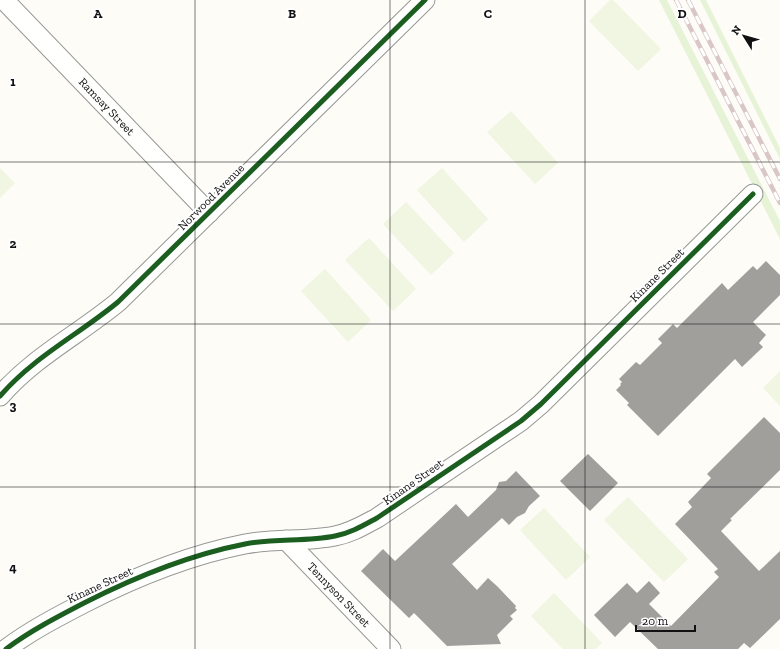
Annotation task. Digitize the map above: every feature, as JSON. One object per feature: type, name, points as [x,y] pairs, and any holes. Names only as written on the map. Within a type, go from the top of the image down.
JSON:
[{"type":"street","name":"Ramsay Street","points":[[4,0],[209,213]]},
{"type":"street","name":"Norwood Avenue","points":[[0,396],[19,375],[39,359],[90,324],[118,302],[426,0]]},
{"type":"street","name":"Kinane Street","points":[[6,649],[20,638],[62,614],[116,587],[165,566],[246,544],[336,536],[352,531],[377,518],[521,421],[554,393],[753,194]]},
{"type":"street","name":"Tennyson Street","points":[[286,540],[391,649]]},
{"type":"green space","points":[[610,0],[613,0],[661,49],[638,71],[589,21]]},
{"type":"green space","points":[[659,0],[667,0],[780,221],[780,239]]},
{"type":"green space","points":[[700,0],[706,0],[780,148],[780,159]]},
{"type":"green space","points":[[511,111],[558,163],[535,184],[487,132]]},
{"type":"green space","points":[[0,168],[15,183],[0,198]]},
{"type":"green space","points":[[442,168],[488,219],[464,242],[417,190]]},
{"type":"green space","points":[[406,202],[454,253],[431,275],[383,224]]},
{"type":"green space","points":[[369,238],[416,289],[393,311],[345,260]]},
{"type":"green space","points":[[325,269],[371,320],[348,342],[301,291]]},
{"type":"green space","points":[[780,371],[780,406],[763,388]]},
{"type":"green space","points":[[628,497],[688,559],[664,582],[604,520]]},
{"type":"green space","points":[[544,508],[590,557],[566,580],[520,530]]},
{"type":"green space","points":[[554,593],[602,643],[596,649],[563,649],[531,616]]},
{"type":"building","points":[[766,261],[780,275],[780,295],[753,322],[766,335],[759,343],[763,347],[742,367],[735,359],[658,436],[627,405],[629,403],[616,390],[622,382],[619,379],[636,362],[640,365],[662,343],[658,339],[673,324],[677,328],[722,283],[728,290],[753,266],[757,270]]},
{"type":"building","points":[[764,417],[780,433],[780,470],[730,519],[732,520],[721,531],[759,571],[780,551],[780,619],[750,648],[744,643],[738,649],[658,649],[630,622],[615,637],[594,615],[627,583],[637,593],[649,581],[660,593],[649,604],[671,626],[719,577],[714,572],[718,569],[675,524],[692,507],[688,502],[711,478],[707,474]]},
{"type":"building","points":[[588,454],[618,483],[590,511],[560,481]]},
{"type":"building","points":[[516,471],[540,496],[529,506],[525,513],[517,517],[509,525],[502,518],[452,564],[477,590],[488,578],[516,606],[515,608],[517,610],[510,616],[513,619],[497,635],[501,644],[447,646],[414,613],[409,618],[361,571],[383,549],[395,561],[456,504],[468,517],[496,490],[499,482],[506,481]]},
{"type":"railway","points":[[676,0],[780,203]]},
{"type":"railway","points":[[688,0],[780,179]]},
{"type":"cycle path","points":[[0,396],[13,382],[42,357],[118,302],[425,0]]},
{"type":"cycle path","points":[[6,649],[34,630],[84,603],[123,584],[163,568],[203,554],[245,544],[268,541],[324,538],[341,535],[377,518],[521,421],[541,404],[753,194]]}]
